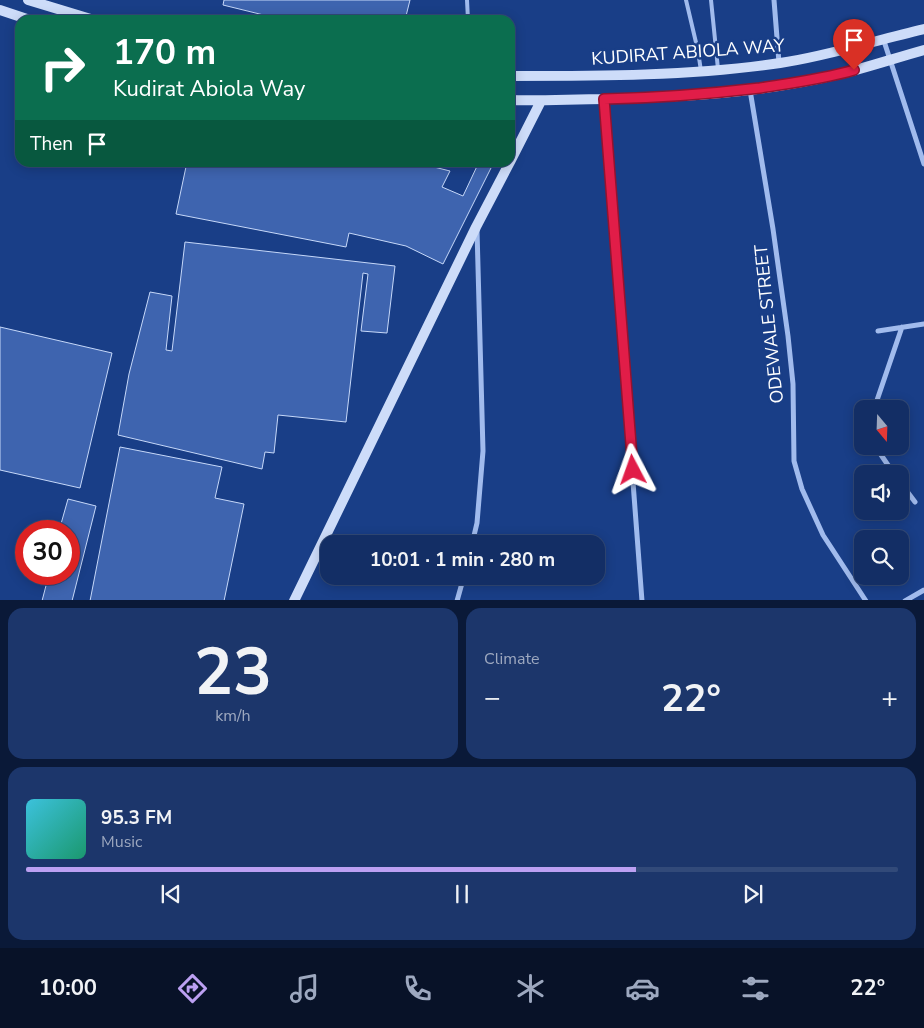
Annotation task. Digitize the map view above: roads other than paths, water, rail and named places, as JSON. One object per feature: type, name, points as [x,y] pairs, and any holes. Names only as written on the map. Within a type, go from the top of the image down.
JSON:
[{"type":"main road","points":[[28,0],[78,15]]},
{"type":"main road","points":[[0,10],[15,15]]},
{"type":"main road","name":"KUDIRAT ABIOLA WAY","points":[[515,76],[701,71],[779,64],[924,29]]},
{"type":"main road","points":[[515,100],[663,98],[794,84],[837,75],[924,50]]},
{"type":"main road","points":[[515,152],[541,101]]},
{"type":"main road","points":[[294,600],[476,227],[507,167]]},
{"type":"street","points":[[774,0],[779,64]]},
{"type":"street","points":[[883,38],[924,164]]},
{"type":"street","name":"ODEWALE STREET","points":[[750,89],[788,336],[792,384],[794,461],[802,490],[823,535],[866,600]]},
{"type":"street","points":[[604,99],[642,600]]},
{"type":"street","points":[[474,535],[477,524],[483,451],[476,227]]},
{"type":"street","points":[[878,331],[924,324]]},
{"type":"street","points":[[877,400],[902,327]]},
{"type":"street","points":[[909,494],[915,502]]},
{"type":"street","points":[[457,600],[461,585]]},
{"type":"street","points":[[905,600],[924,590]]},
{"type":"lane","points":[[467,0],[468,15]]},
{"type":"lane","points":[[686,0],[701,71]]},
{"type":"lane","points":[[711,0],[718,69]]}]
